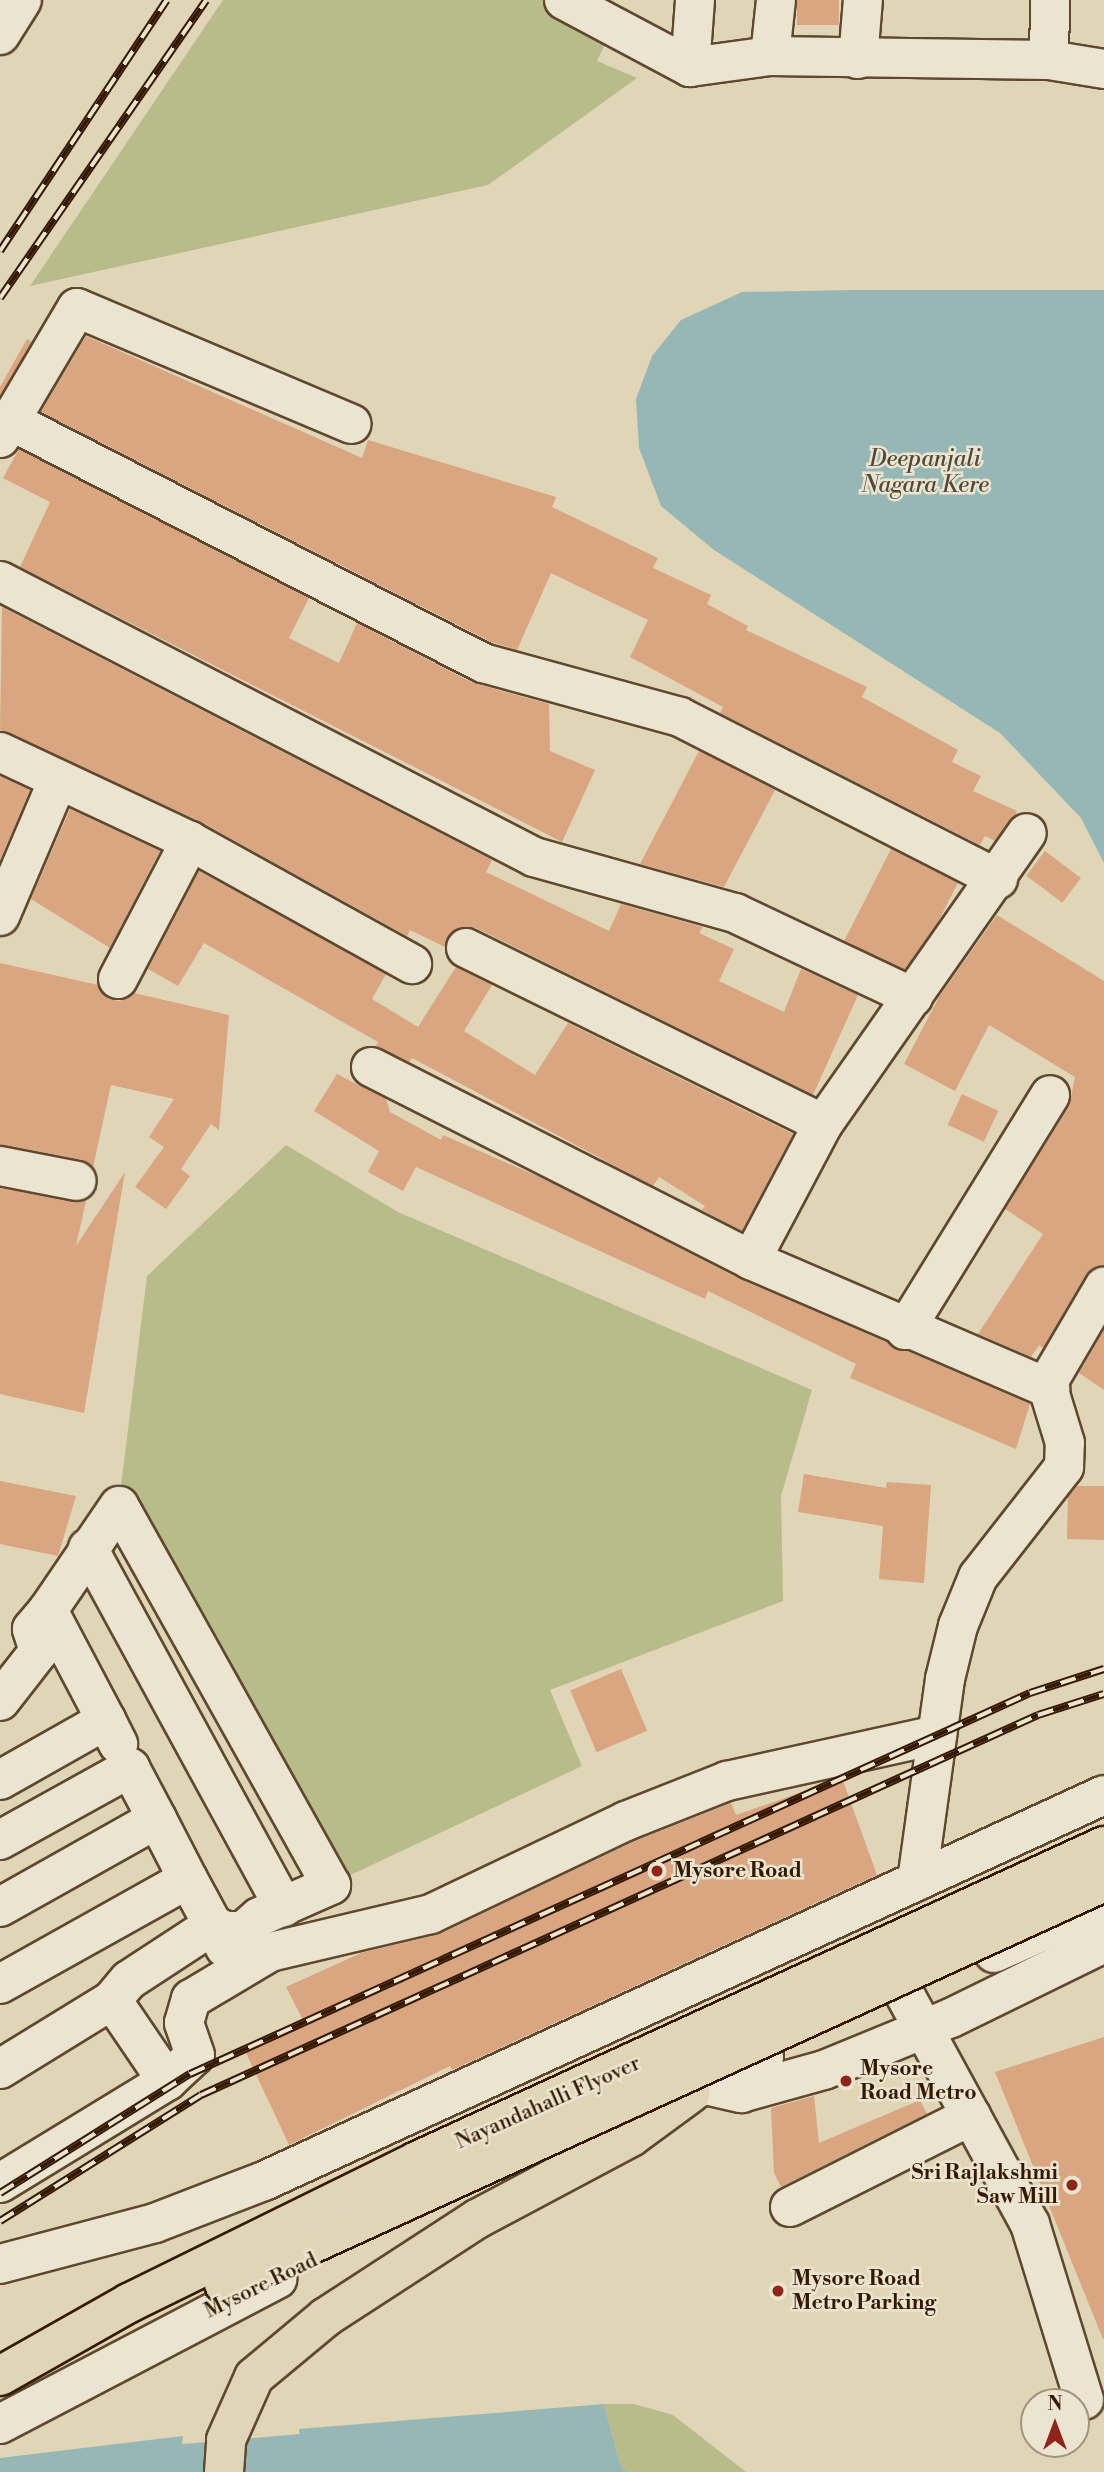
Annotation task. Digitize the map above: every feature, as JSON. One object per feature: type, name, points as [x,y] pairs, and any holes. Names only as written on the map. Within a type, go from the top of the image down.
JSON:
[{"type":"highway","name":"Nayandahalli Flyover","points":[[0,2376],[129,2303],[417,2161],[1104,1846]]},
{"type":"highway","name":"Nayandahalli Flyover","points":[[9,2411],[140,2322],[1104,1882]]},
{"type":"highway","points":[[224,2472],[226,2440],[254,2377],[326,2317],[477,2219],[631,2137],[698,2089]]},
{"type":"street","points":[[564,0],[608,10],[690,67],[770,56],[1049,60],[1104,69]]},
{"type":"street","points":[[690,67],[695,0]]},
{"type":"street","points":[[770,56],[776,0]]},
{"type":"street","points":[[858,59],[863,0]]},
{"type":"street","points":[[1049,60],[1050,0]]},
{"type":"street","points":[[352,424],[77,309],[4,429],[483,663],[680,718],[998,879]]},
{"type":"street","points":[[0,581],[534,857],[735,913],[913,997]]},
{"type":"street","points":[[0,751],[190,841],[412,964]]},
{"type":"street","points":[[0,916],[58,780]]},
{"type":"street","points":[[751,1260],[822,1124],[998,879],[1027,833]]},
{"type":"street","points":[[118,979],[190,841]]},
{"type":"street","points":[[466,948],[822,1124]]},
{"type":"street","points":[[371,1068],[751,1260],[905,1330],[1049,1386]]},
{"type":"street","points":[[905,1330],[1050,1095]]},
{"type":"street","points":[[0,1166],[76,1181]]},
{"type":"street","points":[[917,1881],[944,1679],[978,1577],[1064,1467],[1065,1443],[1049,1386],[1104,1287]]},
{"type":"street","points":[[0,1701],[39,1650],[32,1629],[90,1548]]},
{"type":"street","points":[[90,1548],[284,1907]]},
{"type":"street","points":[[90,1548],[284,1907]]},
{"type":"street","points":[[48,1610],[236,1971]]},
{"type":"street","points":[[0,1780],[106,1720]]},
{"type":"street","points":[[0,2183],[167,2081],[195,2055],[184,2023],[191,1999],[270,1952],[431,1914],[692,1792],[822,1758],[937,1735]]},
{"type":"street","points":[[0,1840],[130,1768]]},
{"type":"street","points":[[0,2264],[155,2223],[264,2181],[372,2127],[1104,1796]]},
{"type":"street","points":[[0,1907],[157,1819]]},
{"type":"street","points":[[0,1984],[188,1879]]},
{"type":"street","name":"Mysore Road","points":[[9,2411],[486,2177],[698,2089],[1104,1904]]},
{"type":"street","points":[[0,2069],[112,2000],[129,1980],[213,1925],[243,1931],[284,1907]]},
{"type":"street","points":[[698,2089],[741,2093],[824,2070],[923,2029],[1104,1943]]},
{"type":"street","points":[[904,1993],[1030,2224],[1080,2388]]},
{"type":"street","points":[[112,2000],[167,2081]]},
{"type":"street","points":[[790,2207],[971,2116]]},
{"type":"street","points":[[0,2366],[9,2411]]},
{"type":"green space","points":[[223,0],[545,0],[609,36],[597,61],[637,78],[488,185],[30,286]]},
{"type":"green space","points":[[286,1145],[398,1212],[812,1390],[781,1496],[783,1601],[550,1690],[582,1766],[340,1880],[120,1494],[147,1276]]},
{"type":"green space","points":[[604,2404],[634,2404],[673,2415],[746,2472],[627,2472],[620,2464]]},
{"type":"water","name":"Deepanjali Nagara Kere","points":[[1104,290],[1104,863],[1081,818],[1000,733],[714,550],[661,506],[639,448],[636,399],[652,356],[681,320],[742,292]]},
{"type":"water","points":[[604,2404],[620,2464],[627,2472],[302,2472],[299,2429]]},
{"type":"water","points":[[183,2436],[179,2472],[0,2472],[0,2458]]},
{"type":"building","points":[[797,0],[839,0],[839,25],[797,25]]},
{"type":"building","points":[[86,336],[362,458],[368,440],[556,497],[552,507],[658,558],[653,568],[711,595],[707,604],[748,626],[746,630],[867,687],[862,697],[958,750],[952,762],[981,776],[973,791],[1017,811],[1015,816],[995,841],[985,836],[980,845],[720,713],[723,707],[630,657],[648,620],[551,573],[517,650],[491,642],[41,412]]},
{"type":"building","points":[[27,339],[32,342],[0,395],[0,387]]},
{"type":"building","points":[[19,449],[309,598],[289,638],[339,663],[357,623],[473,683],[549,704],[550,751],[595,770],[562,842],[20,567],[50,502],[3,478]]},
{"type":"building","points":[[2,607],[492,860],[486,872],[609,931],[621,904],[703,927],[699,933],[734,949],[719,981],[784,1012],[801,969],[858,995],[813,1095],[476,928],[454,930],[445,947],[410,930],[407,936],[199,821],[0,730]]},
{"type":"building","points":[[699,751],[775,790],[724,887],[640,864]]},
{"type":"building","points":[[0,776],[30,790],[0,860]]},
{"type":"building","points":[[70,809],[160,851],[110,948],[31,899]]},
{"type":"building","points":[[891,849],[958,883],[911,975],[844,941]]},
{"type":"building","points":[[1045,851],[1081,878],[1062,903],[1026,876]]},
{"type":"building","points":[[199,871],[386,974],[372,999],[418,1027],[456,967],[492,985],[464,1031],[535,1075],[568,1023],[793,1134],[742,1231],[702,1210],[705,1206],[659,1177],[653,1186],[412,1058],[409,1062],[376,1046],[378,1042],[204,943],[178,986],[148,969]]},
{"type":"building","points":[[997,915],[1104,981],[1104,1265],[1086,1275],[1043,1348],[1039,1345],[1031,1357],[978,1334],[1043,1234],[1005,1209],[1069,1106],[1075,1077],[989,1025],[955,1091],[904,1064],[939,997]]},
{"type":"building","points":[[0,963],[98,985],[109,999],[120,1001],[134,993],[229,1015],[219,1130],[211,1124],[181,1169],[190,1176],[166,1209],[135,1187],[164,1147],[149,1137],[174,1099],[111,1085],[93,1167],[81,1160],[0,1145]]},
{"type":"building","points":[[337,1074],[386,1099],[390,1112],[441,1140],[443,1135],[544,1179],[742,1280],[1030,1404],[1016,1449],[850,1378],[856,1364],[708,1291],[705,1299],[416,1167],[403,1191],[368,1172],[379,1151],[314,1111]]},
{"type":"building","points":[[962,1094],[998,1111],[984,1142],[948,1125]]},
{"type":"building","points":[[125,1172],[84,1413],[0,1394],[0,1188],[86,1201],[76,1246]]},
{"type":"building","points":[[1104,1330],[1104,1390],[1079,1373]]},
{"type":"building","points":[[804,1474],[886,1488],[887,1482],[931,1485],[924,1583],[879,1579],[883,1526],[798,1512]]},
{"type":"building","points":[[0,1481],[76,1496],[58,1556],[0,1544]]},
{"type":"building","points":[[1077,1486],[1104,1486],[1104,1540],[1067,1539],[1068,1497]]},
{"type":"building","points":[[621,1669],[647,1731],[597,1752],[570,1690]]},
{"type":"building","points":[[842,1778],[877,1875],[452,2070],[450,2066],[289,2145],[246,2053],[304,2022],[286,1987],[361,1953],[440,1934],[635,1841],[731,1803],[736,1815]]},
{"type":"building","name":"Sri Rajlakshmi Saw Mill","points":[[1104,2037],[1104,2339],[1103,2339],[995,2072]]},
{"type":"building","points":[[814,2096],[819,2143],[920,2100],[927,2114],[781,2187],[774,2173],[771,2108]]},
{"type":"waterway","points":[[186,2472],[379,2455]]},
{"type":"railway","points":[[0,251],[167,0]]},
{"type":"railway","points":[[0,298],[206,0]]},
{"type":"railway","points":[[0,2193],[190,2074],[1030,1693],[1104,1669]]},
{"type":"railway","points":[[0,2221],[201,2095],[1038,1715],[1104,1694]]},
{"type":"place","name":"Mysore Road","points":[[657,1871]]},
{"type":"place","name":"Mysore Road Metro","points":[[846,2081]]},
{"type":"place","name":"Sri Rajlakshmi Saw Mill","points":[[1072,2185]]},
{"type":"place","name":"Mysore Road Metro Parking","points":[[778,2291]]}]
